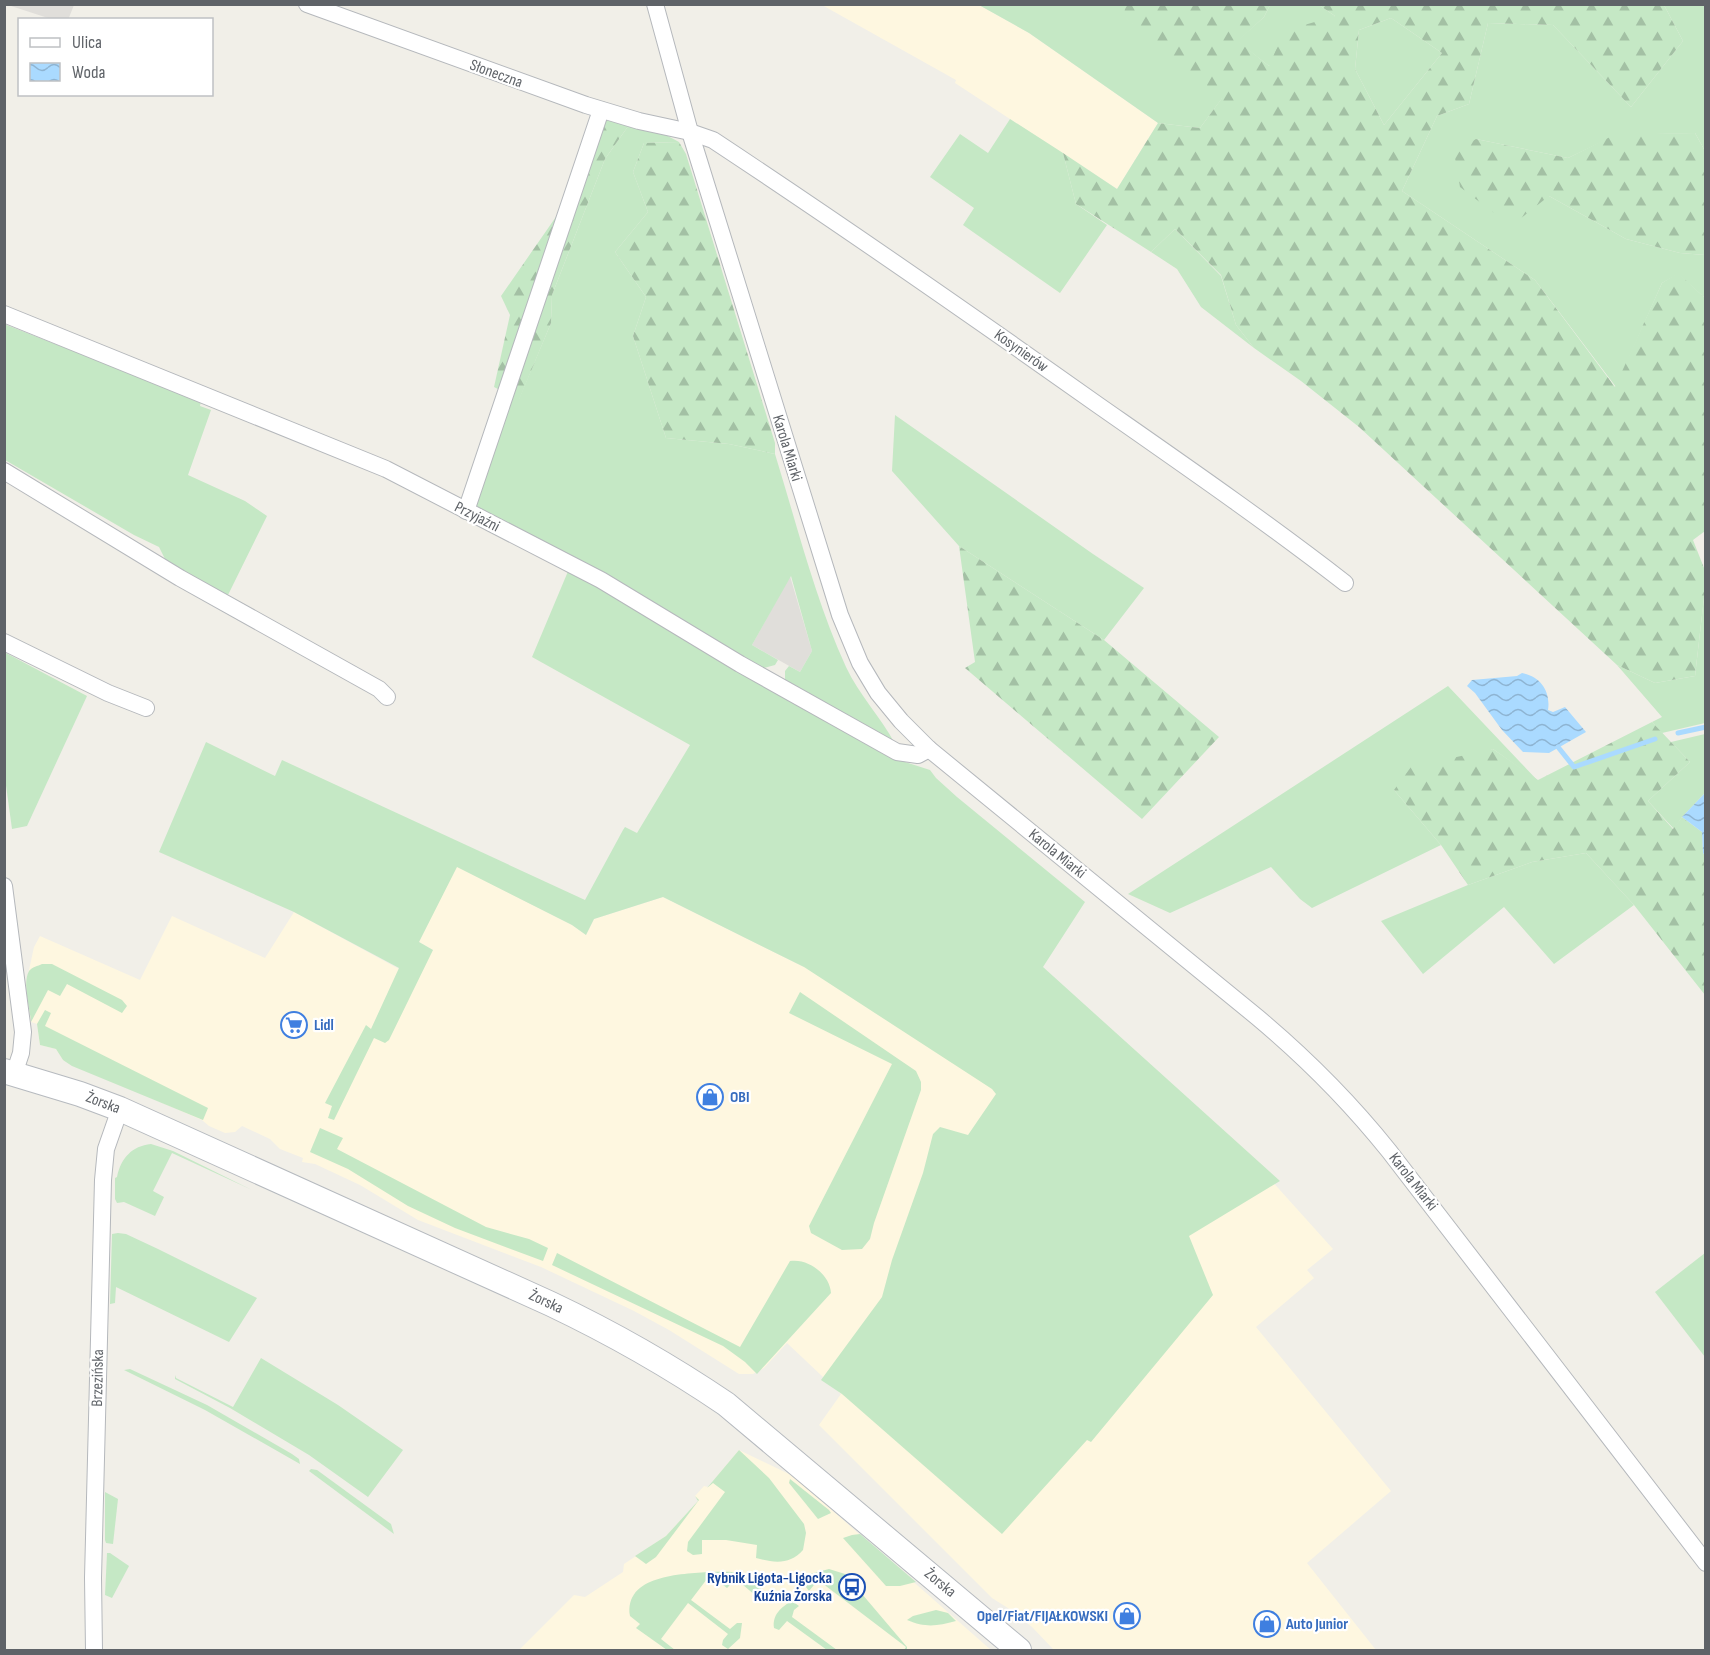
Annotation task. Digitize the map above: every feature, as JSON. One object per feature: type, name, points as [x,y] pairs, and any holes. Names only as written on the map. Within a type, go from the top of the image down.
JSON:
[{"type":"main road","name":"Żorska","points":[[9,1072],[60,1087],[120,1109],[584,1320],[659,1361],[709,1393],[755,1427],[1019,1650]]},
{"type":"street","name":"Słoneczna","points":[[307,4],[510,79],[602,110],[690,132]]},
{"type":"street","name":"Karola Miarki","points":[[655,4],[690,132],[820,556],[843,623],[860,663],[878,693],[901,722],[929,749],[1257,1017],[1301,1054],[1342,1095],[1389,1151],[1706,1563]]},
{"type":"street","points":[[466,511],[602,110]]},
{"type":"street","name":"Kosynierów","points":[[690,132],[713,140],[919,279],[1208,482],[1345,584]]},
{"type":"street","name":"Przyjaźni","points":[[4,314],[386,469],[601,580],[740,664],[897,752],[918,755],[929,749]]},
{"type":"street","points":[[4,471],[180,578],[379,689],[387,697]]},
{"type":"street","points":[[4,642],[108,693],[146,708]]},
{"type":"street","points":[[4,886],[23,1032],[21,1053],[9,1072]]},
{"type":"street","name":"Brzezińska","points":[[94,1650],[93,1578],[103,1180],[108,1142],[120,1109]]},
{"type":"shaded area","points":[[8,5],[74,5],[69,18],[48,18]]},
{"type":"shaded area","points":[[822,5],[979,5],[1029,33],[1158,123],[1117,189],[955,83],[956,80]]},
{"type":"shaded area","points":[[790,576],[812,651],[800,672],[752,645]]},
{"type":"shaded area","points":[[456,866],[572,925],[586,935],[594,919],[663,897],[804,967],[808,944],[1176,1232],[1270,1179],[1333,1249],[1307,1270],[1314,1278],[1256,1327],[1391,1491],[1307,1563],[1376,1650],[1054,1650],[1032,1627],[992,1598],[819,1425],[841,1394],[787,1343],[764,1368],[753,1374],[739,1374],[634,1311],[541,1267],[418,1220],[360,1185],[315,1164],[302,1162],[303,1158],[280,1149],[270,1139],[242,1126],[235,1132],[225,1133],[202,1120],[63,1060],[56,1049],[40,1045],[37,1024],[31,1022],[26,984],[34,947],[40,936],[140,980],[172,916],[265,958],[294,912],[399,969],[371,1030],[433,950],[419,942]]},
{"type":"shaded area","points":[[739,1450],[793,1476],[991,1650],[519,1650],[574,1595],[585,1597],[623,1572],[624,1564],[666,1536],[698,1501],[695,1496],[704,1486],[708,1487]]},
{"type":"green space","points":[[979,5],[1125,5],[1125,17],[1223,97],[1200,128],[1158,123],[1029,33]]},
{"type":"green space","points":[[1125,5],[1270,5],[1264,17],[1238,41],[1269,66],[1284,31],[1335,16],[1319,5],[1664,5],[1683,41],[1631,107],[1553,25],[1488,23],[1469,104],[1437,116],[1402,191],[1535,280],[1615,387],[1662,283],[1678,273],[1705,298],[1705,531],[1693,540],[1706,573],[1695,676],[1655,683],[1617,665],[1359,427],[1301,381],[1254,348],[1236,325],[1221,275],[1175,229],[1151,252],[1076,204],[1063,153],[1117,189],[1158,123],[1200,128],[1222,98],[1124,17]],"holes":[[[1391,18],[1442,53],[1384,125],[1355,69],[1359,30]]]},
{"type":"green space","points":[[1270,5],[1319,5],[1335,16],[1269,66],[1237,41],[1264,17]]},
{"type":"green space","points":[[1664,5],[1705,5],[1705,151],[1695,133],[1616,135],[1568,158],[1476,139],[1549,196],[1626,239],[1680,253],[1705,255],[1705,298],[1678,274],[1662,283],[1616,387],[1535,280],[1402,191],[1437,116],[1469,104],[1488,23],[1553,25],[1631,107],[1683,41]]},
{"type":"green space","points":[[1391,18],[1442,53],[1384,125],[1355,69],[1359,30]]},
{"type":"green space","points":[[593,113],[629,125],[605,159],[552,295],[551,323],[519,400],[494,387],[510,315],[501,296],[560,211]]},
{"type":"green space","points":[[1010,119],[1063,153],[1076,204],[1107,225],[1060,293],[963,225],[974,208],[930,177],[960,134],[988,153]]},
{"type":"green space","points":[[629,125],[666,135],[679,142],[644,143],[633,172],[648,212],[615,252],[646,297],[633,336],[666,438],[729,444],[775,454],[807,562],[835,641],[851,677],[895,744],[785,682],[785,671],[789,666],[800,672],[812,651],[791,576],[752,645],[778,660],[775,665],[760,669],[489,517],[477,506],[475,496],[509,395],[519,399],[551,323],[552,295],[605,159]]},
{"type":"green space","points":[[1695,133],[1705,151],[1705,255],[1680,253],[1626,239],[1549,196],[1511,226],[1460,187],[1454,152],[1476,139],[1568,158],[1616,134]]},
{"type":"green space","points":[[679,142],[686,154],[775,443],[775,454],[729,444],[666,438],[633,336],[646,297],[615,252],[648,212],[633,172],[644,143]]},
{"type":"green space","points":[[1175,229],[1221,276],[1236,325],[1254,348],[1201,307],[1177,269],[1151,252]]},
{"type":"green space","points":[[4,324],[201,401],[200,406],[211,410],[188,475],[245,501],[267,516],[228,595],[167,563],[159,547],[134,535],[5,460]]},
{"type":"green space","points":[[895,415],[1144,588],[1104,640],[959,546],[892,471]]},
{"type":"green space","points":[[959,546],[1104,640],[1219,737],[1142,819],[965,668],[975,662]]},
{"type":"green space","points":[[569,569],[902,761],[930,770],[957,797],[1085,902],[1043,967],[1280,1181],[1189,1236],[1213,1295],[1091,1442],[1087,1440],[1002,1534],[842,1394],[821,1380],[882,1297],[892,1260],[923,1173],[933,1134],[940,1127],[968,1135],[996,1094],[992,1089],[804,967],[663,897],[594,919],[586,935],[572,925],[457,867],[419,942],[433,950],[389,1040],[385,1043],[374,1038],[334,1120],[328,1118],[332,1106],[325,1103],[366,1025],[371,1029],[399,968],[294,912],[159,852],[206,742],[275,776],[282,760],[585,900],[625,827],[637,833],[690,745],[532,657]]},
{"type":"green space","points":[[1705,589],[1705,723],[1662,733],[1652,722],[1662,717],[1617,665],[1655,683],[1695,676]]},
{"type":"green space","points":[[4,652],[87,696],[27,826],[12,829],[4,771]]},
{"type":"green space","points":[[1448,686],[1538,781],[1493,749],[1394,790],[1441,845],[1312,908],[1300,899],[1271,867],[1170,913],[1128,894]]},
{"type":"green space","points":[[1652,722],[1690,762],[1648,801],[1673,829],[1682,817],[1702,832],[1703,853],[1706,856],[1705,995],[1634,905],[1586,853],[1532,862],[1468,885],[1441,845],[1394,790],[1411,767],[1493,749],[1538,780]]},
{"type":"green space","points":[[1705,734],[1705,793],[1674,829],[1648,801],[1690,762],[1671,742]]},
{"type":"green space","points":[[1586,853],[1634,905],[1554,964],[1504,907],[1423,974],[1381,921],[1468,885],[1532,862]]},
{"type":"green space","points":[[42,964],[52,964],[122,1000],[127,1006],[122,1013],[67,984],[60,996],[48,990],[31,1022],[26,989],[27,976],[30,970]]},
{"type":"green space","points":[[800,992],[916,1071],[921,1082],[921,1090],[870,1239],[862,1249],[842,1250],[811,1233],[809,1226],[892,1064],[789,1013]]},
{"type":"green space","points":[[45,1010],[51,1013],[45,1026],[208,1108],[203,1120],[72,1066],[63,1060],[56,1049],[40,1045],[37,1024]]},
{"type":"green space","points":[[320,1128],[343,1138],[337,1149],[486,1227],[529,1239],[548,1248],[543,1261],[455,1228],[408,1206],[348,1169],[310,1152]]},
{"type":"green space","points":[[151,1144],[173,1151],[252,1190],[172,1153],[153,1191],[164,1197],[155,1216],[124,1202],[117,1203],[115,1178],[121,1164],[133,1150]]},
{"type":"green space","points":[[112,1234],[126,1234],[257,1298],[229,1342],[116,1287],[115,1303],[110,1304]]},
{"type":"green space","points":[[557,1253],[740,1347],[790,1261],[804,1262],[817,1269],[827,1280],[831,1293],[757,1374],[723,1346],[552,1265]]},
{"type":"green space","points":[[1705,1253],[1705,1357],[1655,1292]]},
{"type":"green space","points":[[261,1358],[338,1405],[403,1450],[368,1497],[309,1455],[230,1408],[175,1379],[175,1375],[176,1378],[233,1407]]},
{"type":"green space","points":[[130,1369],[207,1405],[292,1454],[299,1459],[300,1464],[205,1410],[124,1370]]},
{"type":"green space","points":[[739,1450],[769,1478],[804,1524],[806,1533],[803,1550],[793,1558],[775,1562],[756,1558],[757,1545],[726,1540],[702,1540],[702,1554],[693,1555],[687,1551],[688,1542],[725,1492],[713,1483],[707,1488]]},
{"type":"green space","points":[[317,1470],[391,1524],[394,1534],[309,1471]]},
{"type":"green space","points":[[790,1479],[831,1513],[818,1519],[789,1483]]},
{"type":"green space","points":[[105,1492],[118,1499],[113,1544],[106,1543],[105,1540]]},
{"type":"green space","points":[[695,1496],[699,1500],[656,1557],[646,1564],[635,1556],[666,1536],[698,1501]]},
{"type":"green space","points":[[860,1534],[916,1582],[900,1586],[886,1586],[843,1538]]},
{"type":"green space","points":[[107,1553],[129,1566],[112,1598],[105,1595]]},
{"type":"green space","points":[[829,1569],[845,1574],[907,1647],[907,1650],[904,1650],[906,1647],[818,1580],[809,1591],[803,1583],[810,1574]]},
{"type":"green space","points":[[710,1572],[745,1574],[758,1583],[761,1590],[762,1601],[736,1579],[727,1588],[710,1575],[691,1600],[730,1629],[737,1623],[742,1623],[740,1638],[728,1649],[722,1645],[728,1634],[688,1603],[661,1639],[675,1650],[667,1650],[636,1628],[640,1624],[630,1616],[631,1602],[636,1592],[645,1585],[670,1576]]},
{"type":"green space","points":[[792,1601],[799,1606],[794,1610],[792,1617],[837,1650],[827,1650],[787,1621],[779,1630],[774,1628],[774,1619],[778,1612]]},
{"type":"green space","points":[[936,1610],[948,1613],[956,1621],[932,1625],[907,1620],[913,1616]]},
{"type":"water","points":[[1522,673],[1534,677],[1543,686],[1548,697],[1548,710],[1553,712],[1565,707],[1586,732],[1549,753],[1523,752],[1467,686],[1472,680],[1517,676]]},
{"type":"water","points":[[1705,793],[1705,856],[1702,832],[1682,817]]},
{"type":"waterway","points":[[1678,733],[1706,727]]},
{"type":"waterway","points":[[1558,747],[1574,767],[1655,739]]},
{"type":"place","name":"Lidl","points":[[294,1025]]},
{"type":"place","name":"OBI","points":[[710,1097]]},
{"type":"place","name":"Rybnik Ligota-Ligocka Kuźnia Żorska","points":[[852,1587]]},
{"type":"place","name":"Opel/Fiat/FIJAŁKOWSKI","points":[[1127,1616]]},
{"type":"place","name":"Auto Junior","points":[[1267,1624]]}]
